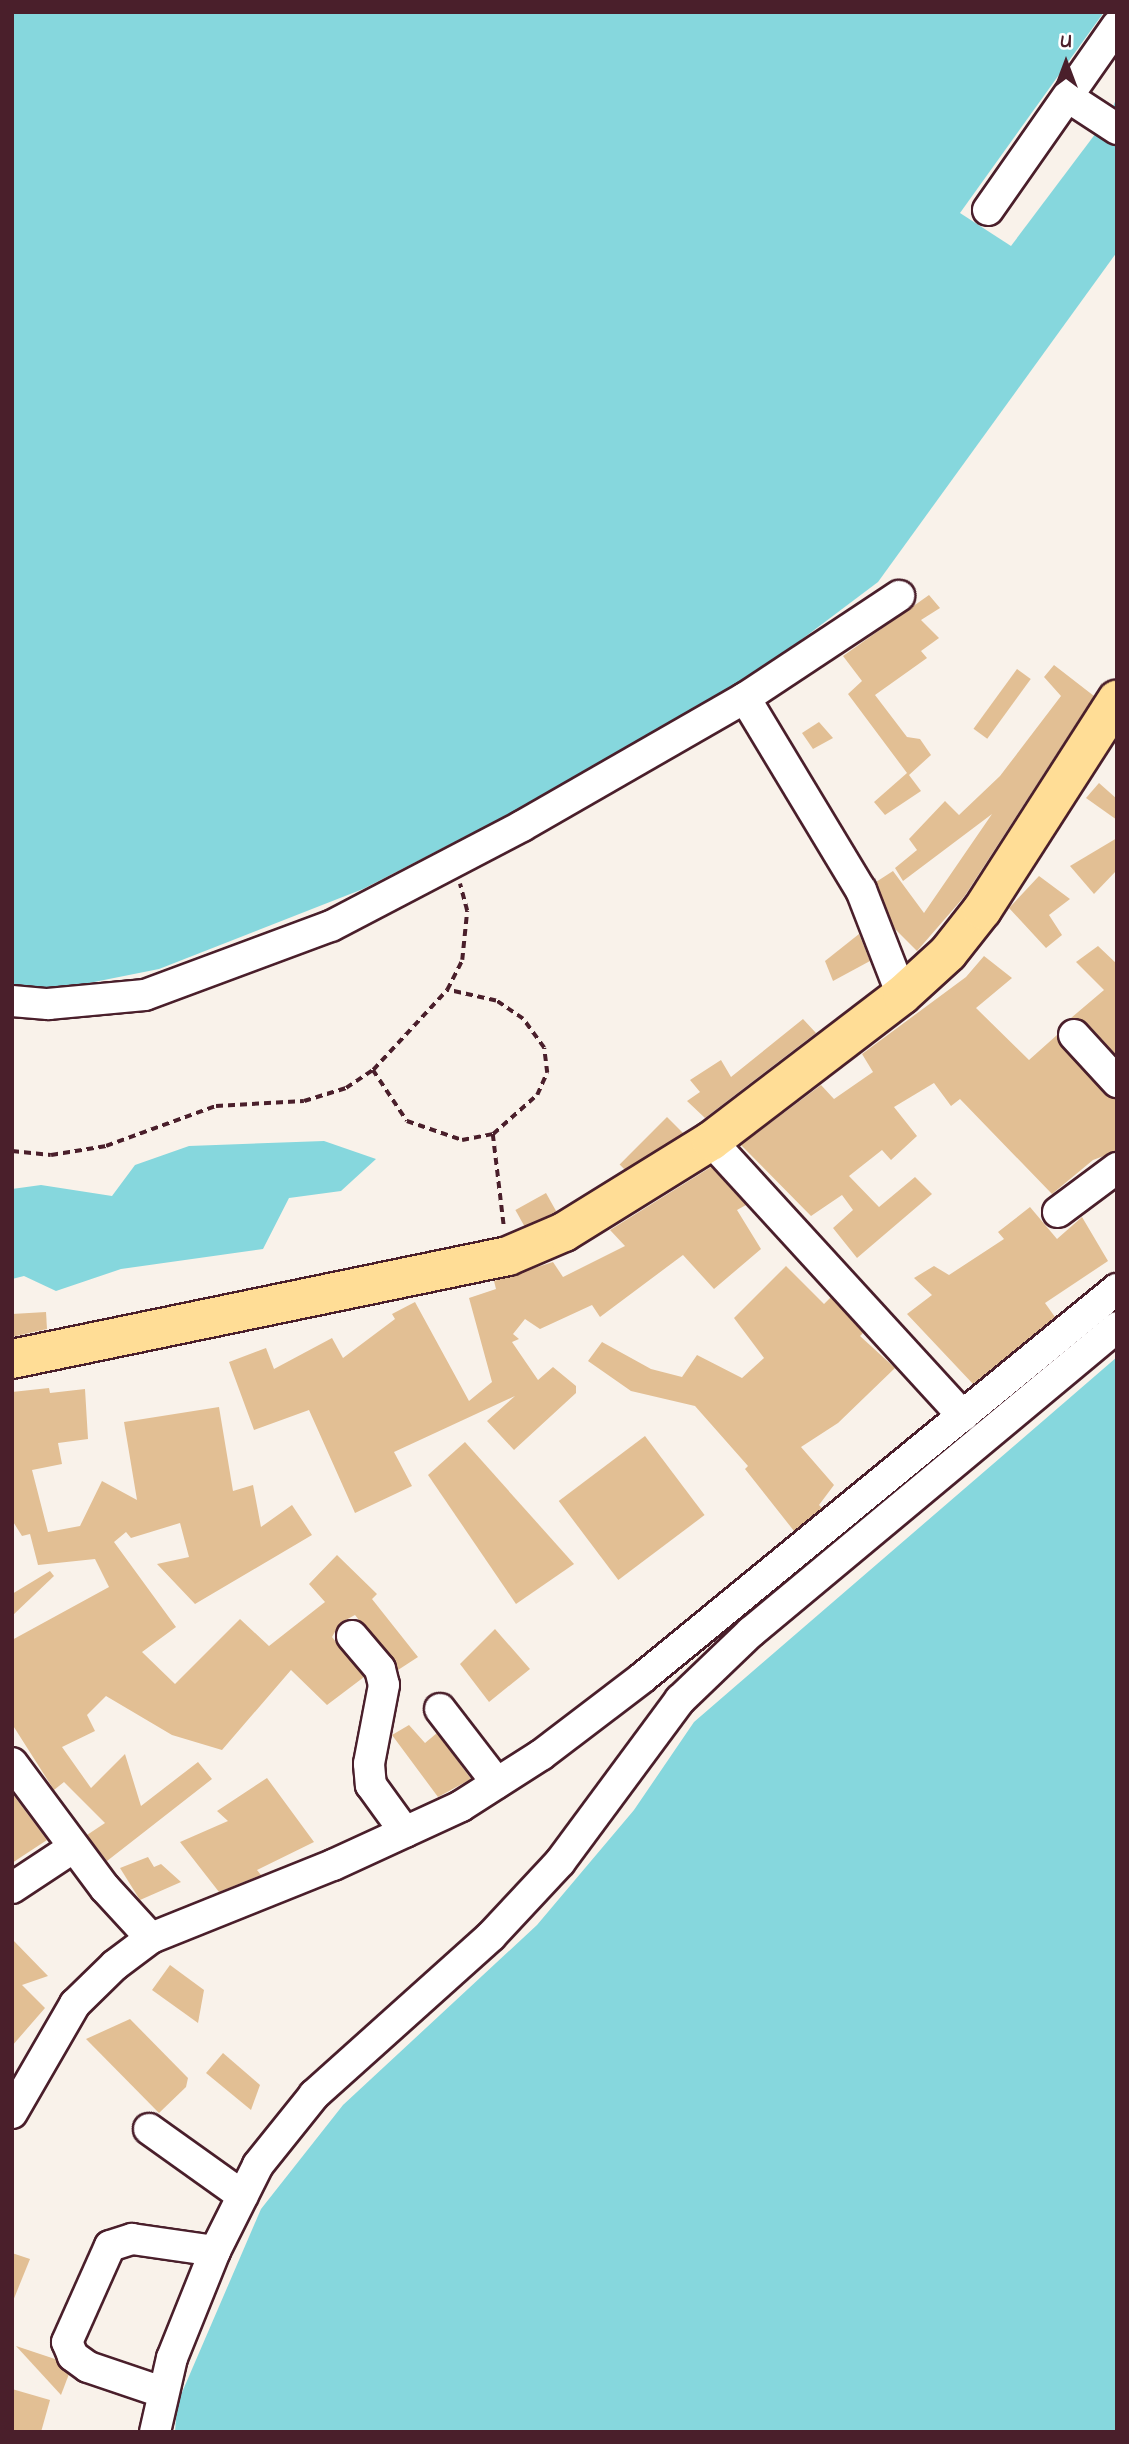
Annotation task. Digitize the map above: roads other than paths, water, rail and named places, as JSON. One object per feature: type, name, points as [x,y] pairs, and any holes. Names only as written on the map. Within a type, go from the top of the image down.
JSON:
[{"type":"highway","points":[[12,1359],[508,1256],[564,1232],[711,1142],[902,995],[948,953],[982,910],[1117,700]]},
{"type":"street","points":[[1111,12],[1117,16]]},
{"type":"street","points":[[988,210],[1117,26]]},
{"type":"street","points":[[1068,97],[1117,129]]},
{"type":"street","points":[[12,1001],[100,1001],[145,995],[204,977],[331,926],[454,862],[745,698],[899,596]]},
{"type":"street","points":[[745,698],[862,890],[902,995]]},
{"type":"street","points":[[1074,1035],[1117,1082]]},
{"type":"street","points":[[711,1142],[963,1416]]},
{"type":"street","points":[[1058,1212],[1111,1182]]},
{"type":"street","points":[[12,2113],[75,2004],[151,1938],[405,1832],[497,1783],[642,1678],[1117,1289]]},
{"type":"street","points":[[155,2432],[162,2392],[215,2251],[258,2165],[314,2095],[491,1936],[560,1862],[671,1708],[751,1632],[1117,1327]]},
{"type":"street","points":[[352,1636],[380,1668],[384,1685],[369,1764],[371,1785],[405,1832]]},
{"type":"street","points":[[642,1678],[651,1696],[671,1708]]},
{"type":"street","points":[[440,1709],[497,1783]]},
{"type":"street","points":[[12,1763],[74,1847],[151,1938]]},
{"type":"street","points":[[12,1888],[74,1847]]},
{"type":"street","points":[[149,2129],[243,2196]]},
{"type":"street","points":[[162,2392],[88,2367],[73,2356],[67,2342],[110,2246],[132,2239],[215,2251]]},
{"type":"water","points":[[12,12],[1117,12],[1117,252],[878,582],[741,685],[608,763],[363,889],[159,969],[54,990],[12,989]]},
{"type":"water","points":[[324,1141],[376,1159],[341,1191],[289,1198],[263,1249],[121,1269],[56,1291],[24,1276],[12,1279],[12,1189],[41,1185],[112,1196],[135,1165],[189,1146]]},
{"type":"water","points":[[1117,1357],[1117,2432],[175,2432],[177,2404],[261,2209],[343,2105],[537,1925],[634,1810],[694,1722]]}]
